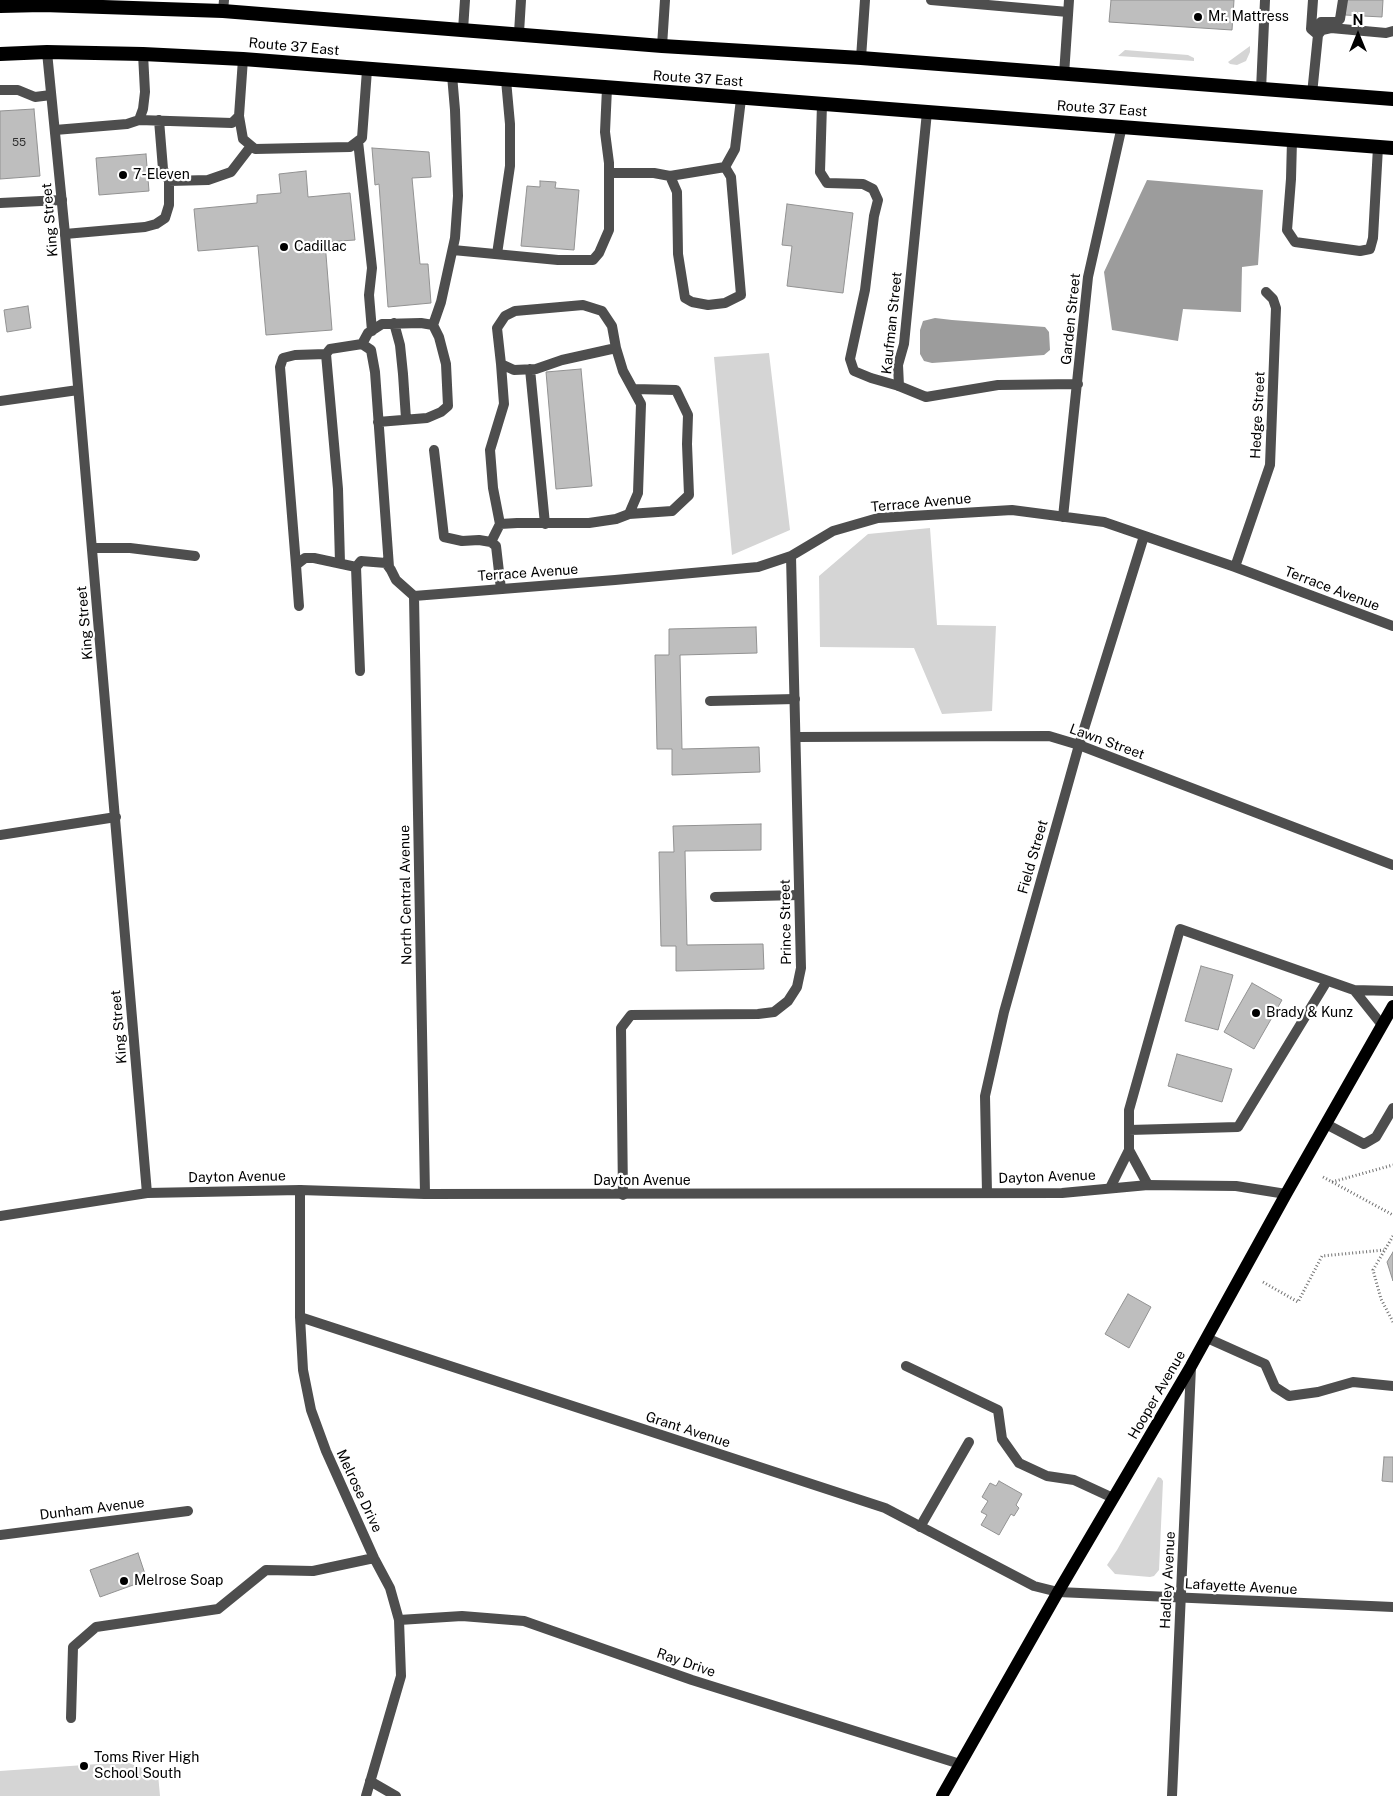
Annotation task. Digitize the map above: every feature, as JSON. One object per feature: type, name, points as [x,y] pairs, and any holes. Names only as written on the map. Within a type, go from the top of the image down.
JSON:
[{"type":"highway","points":[[0,6],[42,2],[223,6],[463,30],[662,46],[860,58],[1393,100]]},
{"type":"highway","name":"Route 37 East","points":[[0,54],[47,52],[243,59],[1393,148]]},
{"type":"main road","name":"Hooper Avenue","points":[[942,1796],[1058,1592],[1207,1338],[1393,1006]]},
{"type":"street","points":[[463,30],[465,0]]},
{"type":"street","points":[[519,34],[521,0]]},
{"type":"street","points":[[662,46],[665,0]]},
{"type":"street","points":[[860,58],[865,0]]},
{"type":"street","points":[[931,0],[1068,12]]},
{"type":"street","points":[[1064,75],[1069,0]]},
{"type":"street","points":[[1261,90],[1265,0]]},
{"type":"street","points":[[1313,0],[1311,29],[1318,35]]},
{"type":"street","points":[[1312,94],[1321,22],[1337,22],[1340,19],[1343,0]]},
{"type":"street","points":[[1340,19],[1346,24],[1389,32]]},
{"type":"street","points":[[1318,35],[1322,30],[1331,28],[1389,32]]},
{"type":"street","name":"King Street","points":[[47,52],[65,234],[147,1192]]},
{"type":"street","points":[[139,120],[143,109],[145,92],[143,54]]},
{"type":"street","points":[[243,59],[239,116],[243,139],[255,149],[350,147],[362,138],[367,70]]},
{"type":"street","points":[[378,422],[427,418],[441,412],[448,406],[446,364],[439,337],[433,326],[441,302],[453,250],[458,196],[452,75]]},
{"type":"street","points":[[498,254],[510,166],[510,124],[506,80]]},
{"type":"street","points":[[453,250],[558,260],[593,260],[599,253],[609,230],[609,173],[605,132],[607,88]]},
{"type":"street","points":[[0,90],[18,90],[35,97],[51,95]]},
{"type":"street","points":[[725,167],[735,149],[741,99]]},
{"type":"street","points":[[822,104],[820,172],[826,183],[863,184],[873,190],[878,200],[864,290],[850,359],[854,372],[900,386]]},
{"type":"street","name":"Kaufman Street","points":[[927,112],[904,344],[898,365],[900,386],[926,397],[998,385],[1078,384]]},
{"type":"street","points":[[55,130],[127,124],[139,120],[232,123],[239,116]]},
{"type":"street","points":[[65,234],[145,227],[156,224],[165,218],[169,205],[169,181],[163,169],[159,120]]},
{"type":"street","name":"Garden Street","points":[[1063,516],[1088,277],[1122,126]]},
{"type":"street","points":[[1292,140],[1292,179],[1287,230],[1295,242],[1360,251],[1370,248],[1373,238],[1378,147]]},
{"type":"street","points":[[358,141],[372,268],[369,294],[372,331]]},
{"type":"street","points":[[169,181],[208,180],[231,172],[251,146]]},
{"type":"street","points":[[609,173],[654,173],[670,176],[725,167]]},
{"type":"street","points":[[670,176],[677,192],[678,254],[685,298],[692,302],[708,305],[725,303],[741,296],[731,177],[725,167]]},
{"type":"street","points":[[0,203],[62,200]]},
{"type":"street","name":"Hedge Street","points":[[1235,567],[1270,465],[1276,308],[1273,299],[1266,292]]},
{"type":"street","points":[[491,542],[500,524],[493,488],[490,450],[504,404],[498,328],[505,316],[515,311],[583,306],[602,311],[612,326],[623,371],[641,404],[638,493],[629,514]]},
{"type":"street","points":[[394,323],[401,355],[406,419]]},
{"type":"street","points":[[362,344],[368,333],[382,324],[421,323],[433,326]]},
{"type":"street","points":[[340,563],[338,489],[326,354],[330,349],[362,344],[371,350],[375,372],[389,566],[396,580],[414,596]]},
{"type":"street","points":[[501,364],[514,370],[530,369],[616,348]]},
{"type":"street","points":[[299,606],[280,367],[283,358],[295,355],[326,354]]},
{"type":"street","points":[[530,369],[544,524]]},
{"type":"street","points":[[500,524],[589,523],[616,519],[629,514],[672,511],[688,495],[688,415],[676,390],[634,389]]},
{"type":"street","points":[[0,401],[78,390]]},
{"type":"street","points":[[434,450],[444,538],[462,541],[479,540],[491,542],[496,546],[501,589]]},
{"type":"street","name":"Terrace Avenue","points":[[414,596],[758,567],[791,556],[833,531],[878,518],[1012,510],[1104,522],[1235,567],[1393,626]]},
{"type":"street","name":"Field Street","points":[[987,1192],[984,1096],[1004,1012],[1079,745],[1144,536]]},
{"type":"street","points":[[92,548],[130,548],[195,556]]},
{"type":"street","name":"Prince Street","points":[[623,1195],[621,1028],[632,1015],[758,1014],[774,1012],[788,1000],[797,987],[801,968],[791,556]]},
{"type":"street","points":[[296,565],[305,558],[314,558],[356,567]]},
{"type":"street","points":[[360,671],[356,567],[361,561],[389,566]]},
{"type":"street","name":"North Central Avenue","points":[[414,596],[425,1194]]},
{"type":"street","points":[[710,701],[795,700]]},
{"type":"street","name":"Lawn Street","points":[[796,737],[1049,736],[1079,745],[1393,865]]},
{"type":"street","points":[[0,835],[116,817]]},
{"type":"street","points":[[715,897],[799,895]]},
{"type":"street","points":[[1110,1188],[1128,1150],[1130,1110],[1180,929],[1354,990],[1393,991]]},
{"type":"street","points":[[1129,1130],[1238,1127],[1327,980]]},
{"type":"street","points":[[1354,990],[1382,1025]]},
{"type":"street","points":[[1326,1124],[1364,1144],[1376,1137],[1393,1108]]},
{"type":"street","points":[[1128,1150],[1148,1185]]},
{"type":"street","name":"Dayton Avenue","points":[[0,1216],[147,1192],[300,1190],[425,1194],[623,1195],[1062,1193],[1148,1185],[1236,1186],[1286,1194]]},
{"type":"street","name":"Melrose Drive","points":[[300,1190],[300,1317],[303,1370],[311,1410],[326,1451],[374,1558],[390,1588],[399,1620],[401,1676],[366,1796]]},
{"type":"street","name":"Grant Avenue","points":[[300,1317],[885,1508],[1034,1586],[1058,1592]]},
{"type":"street","points":[[1207,1338],[1265,1364],[1275,1387],[1289,1396],[1318,1392],[1352,1382],[1393,1386]]},
{"type":"street","points":[[906,1366],[998,1410],[1002,1439],[1019,1463],[1047,1476],[1074,1480],[1113,1498]]},
{"type":"street","name":"Hadley Avenue","points":[[1172,1796],[1191,1366]]},
{"type":"street","points":[[920,1527],[969,1442]]},
{"type":"street","name":"Dunham Avenue","points":[[0,1535],[188,1510]]},
{"type":"street","points":[[71,1718],[73,1647],[96,1627],[218,1609],[266,1570],[313,1571],[374,1558]]},
{"type":"street","name":"Lafayette Avenue","points":[[1058,1592],[1393,1608]]},
{"type":"street","name":"Ray Drive","points":[[399,1620],[462,1616],[524,1621],[692,1680],[960,1764]]},
{"type":"street","points":[[370,1781],[396,1796]]},
{"type":"path","points":[[1332,1182],[1393,1165]]},
{"type":"path","points":[[1323,1177],[1393,1216]]},
{"type":"path","points":[[1393,1236],[1373,1270],[1381,1299],[1393,1322]]},
{"type":"path","points":[[1264,1282],[1298,1302],[1322,1256],[1384,1250]]},
{"type":"shaded area","points":[[1250,46],[1250,52],[1246,61],[1237,65],[1228,62]]},
{"type":"shaded area","points":[[1125,50],[1188,55],[1194,58],[1194,61],[1118,56]]},
{"type":"shaded area","points":[[1147,180],[1263,190],[1258,265],[1242,267],[1241,312],[1183,309],[1178,341],[1112,330],[1104,272]]},
{"type":"shaded area","points":[[935,318],[1045,327],[1049,332],[1050,350],[1044,355],[932,363],[924,361],[920,354],[920,330],[923,321]]},
{"type":"shaded area","points":[[769,353],[790,530],[732,555],[714,357]]},
{"type":"shaded area","points":[[930,528],[937,625],[996,626],[992,711],[942,714],[914,648],[820,647],[819,576],[868,534]]},
{"type":"shaded area","points":[[1158,1477],[1163,1481],[1159,1570],[1154,1576],[1150,1577],[1115,1574],[1107,1565]]},
{"type":"shaded area","points":[[126,1762],[158,1774],[160,1796],[0,1796],[0,1771]]},
{"type":"building","points":[[1111,0],[1234,0],[1232,30],[1109,22]]},
{"type":"building","points":[[1346,0],[1383,0],[1382,17],[1345,15]]},
{"type":"building","points":[[34,109],[40,176],[0,179],[0,111]]},
{"type":"building","points":[[372,148],[429,152],[431,177],[412,178],[420,264],[428,264],[431,303],[388,307],[379,184],[375,185]]},
{"type":"building","name":"7-Eleven","points":[[146,154],[149,191],[99,195],[96,158]]},
{"type":"building","points":[[306,171],[308,197],[350,193],[355,240],[325,242],[332,330],[266,335],[258,246],[198,251],[194,209],[257,203],[257,195],[281,193],[279,174]]},
{"type":"building","points":[[540,181],[556,182],[555,188],[579,190],[574,250],[521,246],[527,186],[540,187]]},
{"type":"building","points":[[787,204],[853,213],[843,293],[787,286],[792,246],[782,245]]},
{"type":"building","points":[[28,306],[31,328],[7,332],[4,310]]},
{"type":"building","points":[[581,369],[592,486],[556,489],[546,372]]},
{"type":"building","points":[[756,627],[757,653],[680,655],[682,749],[759,747],[760,772],[672,775],[672,749],[657,749],[655,655],[669,655],[669,629]]},
{"type":"building","points":[[761,824],[761,850],[685,851],[687,945],[763,944],[764,969],[676,971],[676,946],[661,946],[659,852],[674,852],[673,826]]},
{"type":"building","points":[[1201,966],[1233,975],[1218,1030],[1185,1021]]},
{"type":"building","points":[[1252,983],[1282,1000],[1254,1049],[1224,1032]]},
{"type":"building","points":[[1177,1054],[1232,1069],[1222,1102],[1168,1086]]},
{"type":"building","points":[[1393,1252],[1393,1281],[1387,1262]]},
{"type":"building","points":[[1128,1294],[1151,1307],[1129,1348],[1105,1334]]},
{"type":"building","points":[[1384,1457],[1393,1457],[1393,1482],[1382,1481]]},
{"type":"building","points":[[999,1481],[1022,1494],[1016,1505],[1019,1508],[1014,1516],[1011,1514],[999,1535],[981,1525],[987,1515],[981,1512],[988,1501],[982,1497],[990,1483],[996,1486]]},
{"type":"building","points":[[138,1553],[147,1580],[100,1597],[90,1570]]},
{"type":"place","name":"Mr. Mattress","points":[[1198,17]]},
{"type":"place","name":"7-Eleven","points":[[123,175]]},
{"type":"place","name":"Cadillac","points":[[284,247]]},
{"type":"place","name":"Brady & Kunz","points":[[1256,1013]]},
{"type":"place","name":"Melrose Soap","points":[[124,1581]]},
{"type":"place","name":"Toms River High School South","points":[[84,1766]]}]
